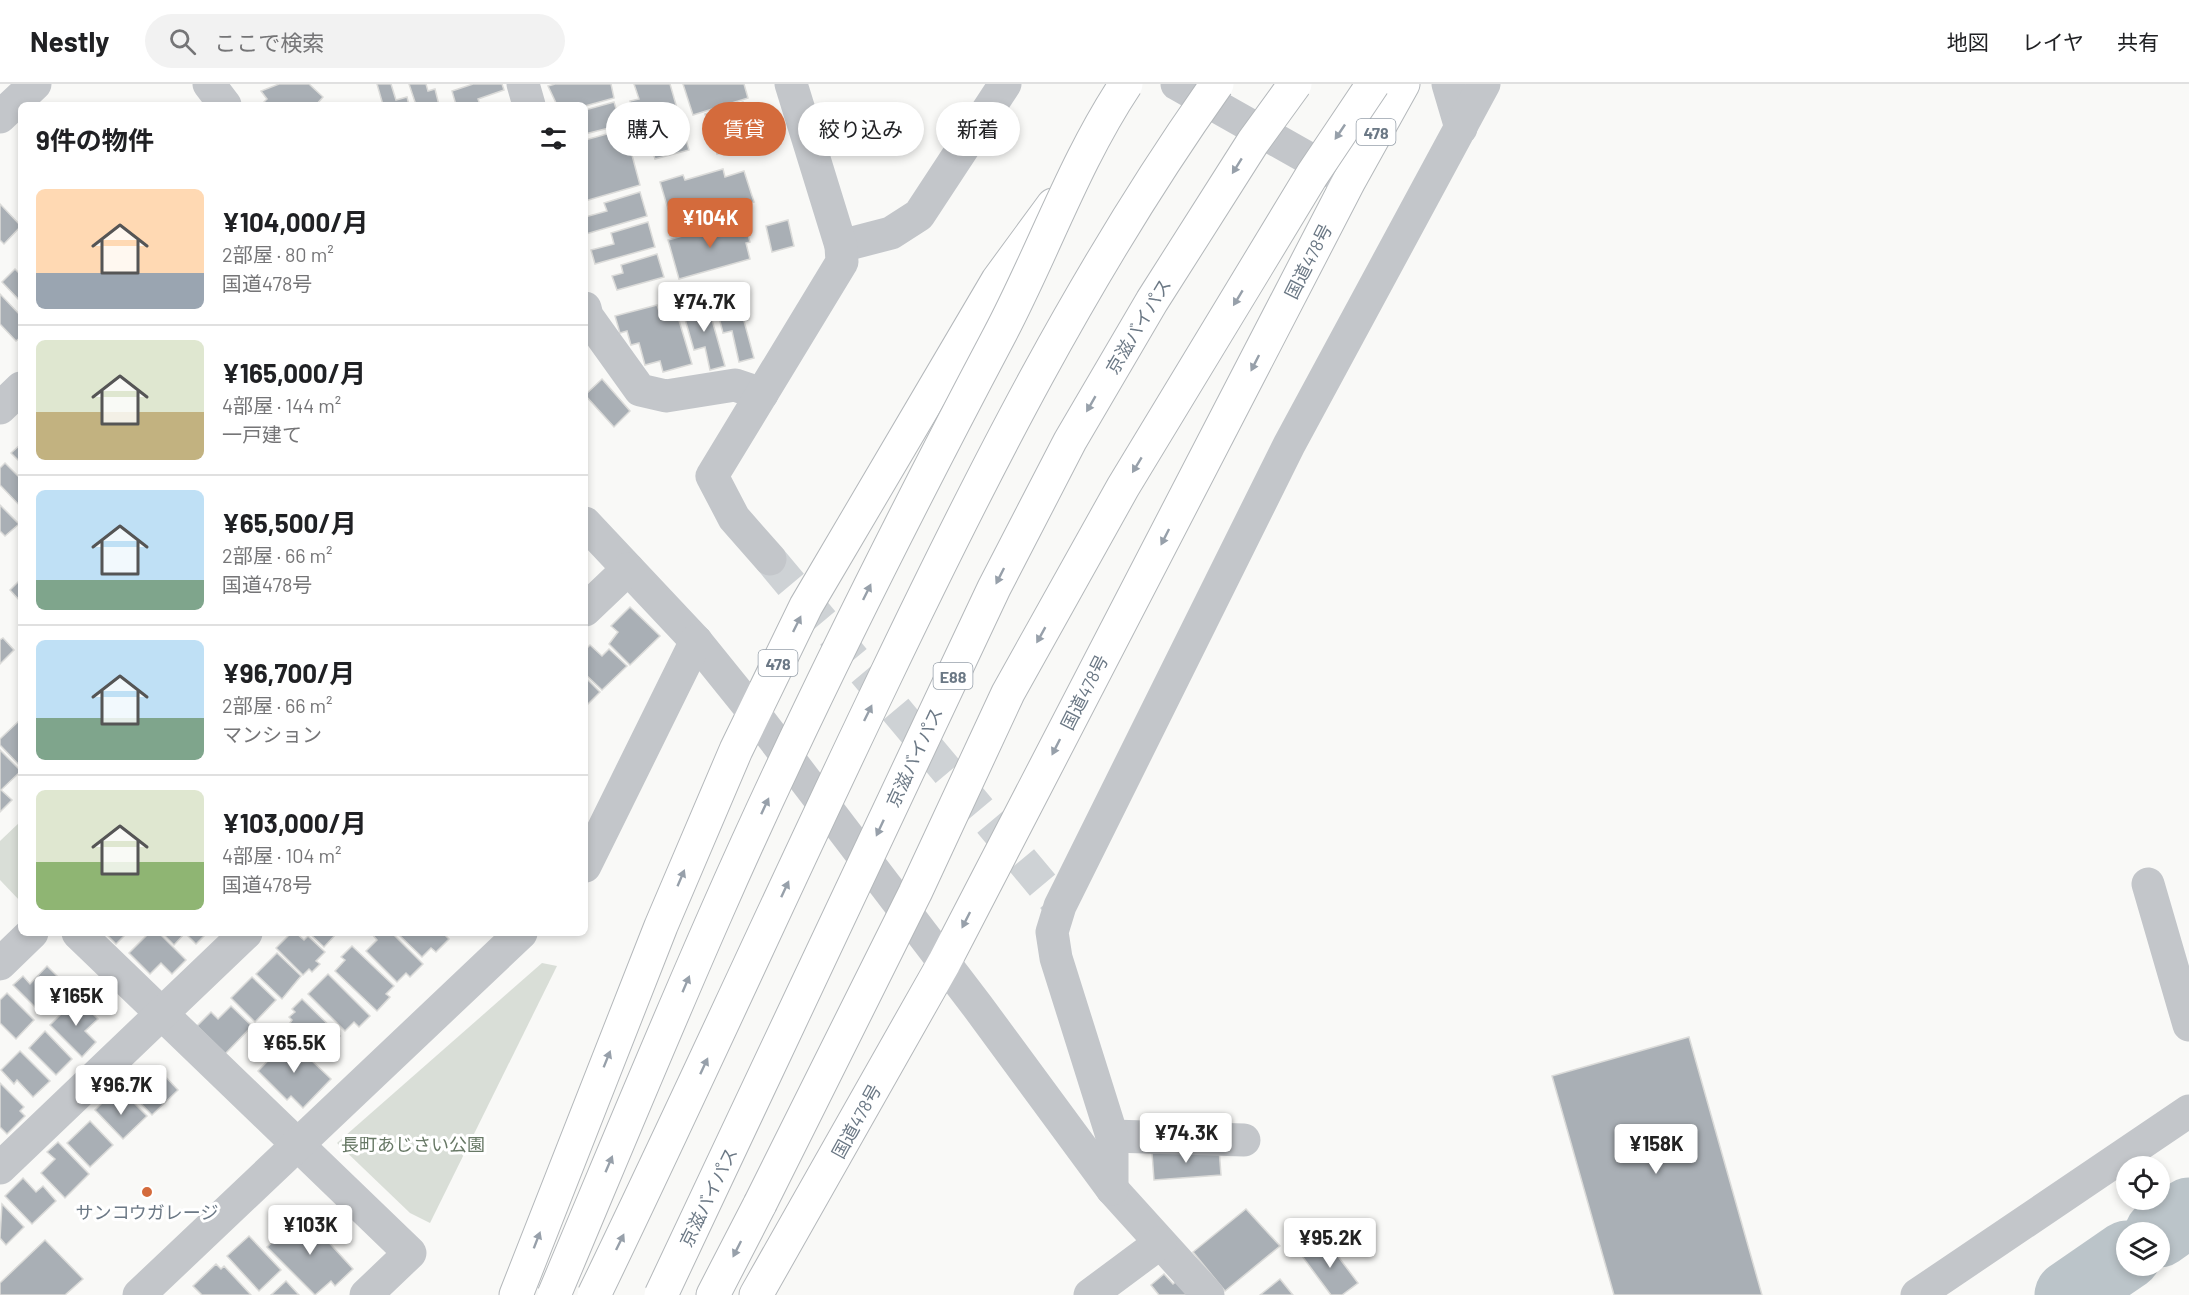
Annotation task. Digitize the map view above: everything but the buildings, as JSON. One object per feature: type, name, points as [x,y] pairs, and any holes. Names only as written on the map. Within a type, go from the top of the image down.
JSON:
[{"type":"highway","points":[[554,1295],[718,909],[812,705],[906,513],[1024,290],[1099,124],[1126,84]]},
{"type":"highway","name":"478","points":[[516,1295],[661,926],[754,713],[806,606],[998,280],[1140,84]]},
{"type":"highway","points":[[594,1295],[941,560],[1013,420],[1098,270],[1217,84]]},
{"type":"highway","name":"京滋バイパス","points":[[661,1295],[969,641],[1070,441],[1158,291],[1253,142],[1295,84]]},
{"type":"highway","points":[[713,1295],[915,893],[1008,693],[1123,486],[1312,174],[1373,84]]},
{"type":"highway","name":"国道478号","points":[[756,1295],[944,963],[1349,181],[1403,84]]},
{"type":"street","points":[[0,117],[35,84]]},
{"type":"street","points":[[209,84],[223,102]]},
{"type":"street","points":[[524,84],[528,102]]},
{"type":"street","points":[[770,559],[734,518],[712,476],[842,262],[841,246],[791,84]]},
{"type":"street","points":[[841,246],[891,233],[920,215],[1005,84]]},
{"type":"street","points":[[1177,84],[1349,181]]},
{"type":"street","points":[[1448,84],[1461,128]]},
{"type":"street","points":[[1112,1189],[1112,1136],[1056,958],[1052,932],[1060,906],[1289,445],[1484,84]]},
{"type":"street","points":[[588,317],[640,390],[666,396],[735,385],[762,394]]},
{"type":"street","points":[[0,408],[18,391]]},
{"type":"street","points":[[588,526],[696,641],[754,713],[944,963],[1112,1189],[1208,1295]]},
{"type":"street","points":[[588,607],[628,569]]},
{"type":"street","points":[[588,860],[696,641]]},
{"type":"street","points":[[2148,884],[2189,1025]]},
{"type":"street","points":[[81,936],[410,1253],[366,1295]]},
{"type":"street","points":[[0,1168],[243,936]]},
{"type":"street","points":[[138,1295],[518,936]]},
{"type":"street","points":[[2125,1154],[2189,1095]]},
{"type":"street","points":[[1917,1295],[2189,1111]]},
{"type":"street","points":[[1112,1136],[1245,1140]]},
{"type":"street","points":[[1090,1295],[1160,1243]]},
{"type":"green space","points":[[18,824],[18,899],[0,880],[0,841]]},
{"type":"green space","name":"長町あじさい公園","points":[[542,963],[557,966],[430,1223],[410,1213],[337,1143]]},
{"type":"waterway","points":[[2170,1225],[2189,1212]]},
{"type":"waterway","points":[[2069,1295],[2116,1263]]},
{"type":"tunnel","points":[[770,559],[1060,906]]},
{"type":"place","name":"サンコウガレージ","points":[[147,1192]]}]
